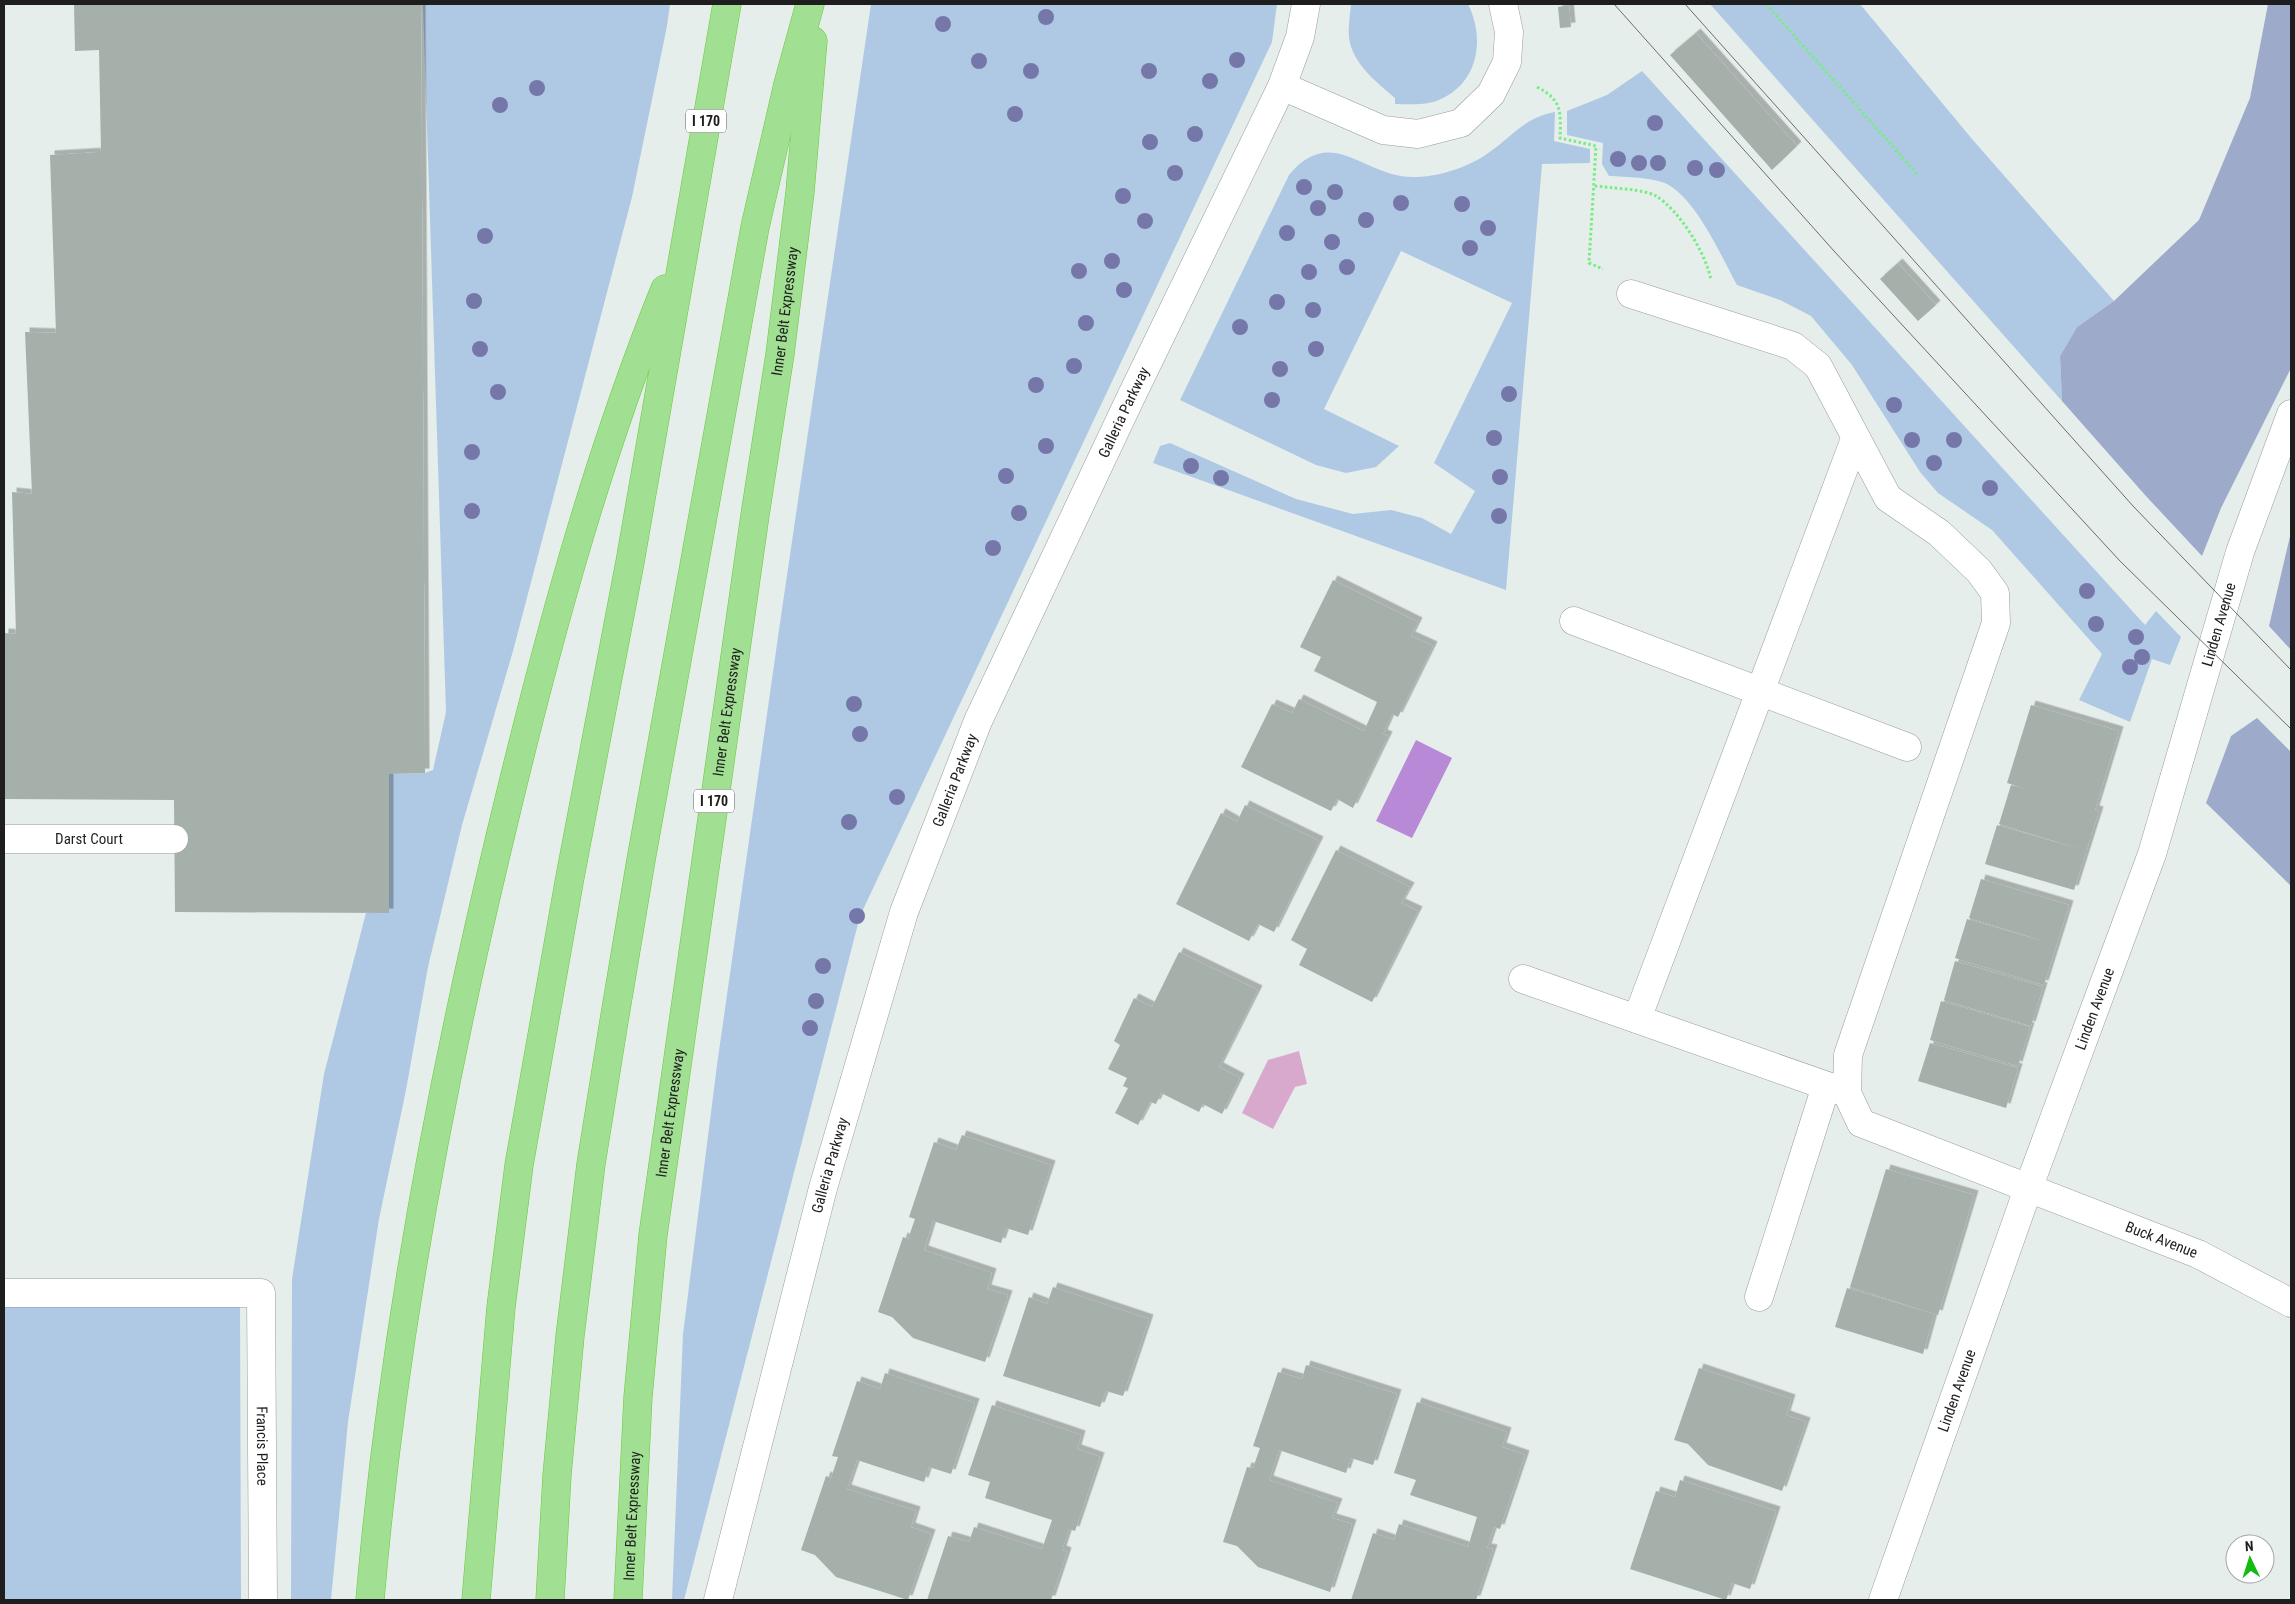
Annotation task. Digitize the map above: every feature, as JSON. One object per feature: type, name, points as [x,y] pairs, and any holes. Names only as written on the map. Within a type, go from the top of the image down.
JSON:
[{"type":"highway","name":"I 170","points":[[479,1562],[502,1307],[519,1165],[570,877],[630,562],[727,4]]},
{"type":"highway","points":[[550,1600],[557,1475],[570,1336],[591,1164],[614,1021],[641,860],[755,227],[788,84],[810,4]]},
{"type":"highway","name":"Inner Belt Expressway","points":[[628,1600],[638,1397],[653,1235],[755,515],[780,354],[800,192],[816,4]]},
{"type":"highway","points":[[370,1600],[388,1436],[410,1273],[438,1118],[471,958],[525,734],[597,475],[634,366],[685,239]]},
{"type":"highway","points":[[476,1600],[479,1562]]},
{"type":"highway","points":[[479,1562],[481,1600]]},
{"type":"street","name":"Galleria Parkway","points":[[718,1600],[823,1188],[904,912],[978,720],[1130,399],[1282,86],[1300,38],[1306,4]]},
{"type":"street","points":[[1282,86],[1383,130],[1418,134],[1461,123],[1491,94],[1507,62],[1509,32],[1503,4]]},
{"type":"street","points":[[1631,294],[1793,346],[1818,366],[1888,498],[1939,533],[1979,571],[1995,593],[1996,623],[1836,1090],[1759,1297]]},
{"type":"street","name":"Linden Avenue","points":[[1883,1600],[2028,1189],[2152,854],[2240,552],[2291,414]]},
{"type":"street","points":[[1637,1020],[1855,438]]},
{"type":"street","points":[[1574,621],[1907,747]]},
{"type":"street","name":"Darst Court","points":[[4,839],[174,839]]},
{"type":"street","points":[[1524,979],[1836,1090]]},
{"type":"street","name":"Buck Avenue","points":[[1836,1090],[1861,1123],[2198,1254],[2291,1303]]},
{"type":"street","name":"Francis Place","points":[[4,1293],[261,1293],[263,1600]]},
{"type":"path","points":[[1766,4],[1917,174]]},
{"type":"path","points":[[1537,87],[1548,93],[1557,102],[1561,112],[1560,138],[1596,146],[1591,247]]},
{"type":"path","points":[[1595,186],[1655,195],[1675,212],[1692,236],[1709,272],[1712,288],[1704,317]]},
{"type":"shaded area","points":[[423,4],[670,4],[632,197],[513,651],[462,825],[428,967],[406,1090],[379,1219],[348,1422],[331,1600],[291,1600],[292,1279],[324,1074],[366,913],[389,912],[389,774],[425,773],[433,770],[446,712]]},
{"type":"shaded area","points":[[871,4],[1277,4],[1272,42],[860,916],[684,1600],[672,1600],[683,1334],[717,1065]]},
{"type":"shaded area","points":[[1351,4],[1468,4],[1473,17],[1477,45],[1471,70],[1464,82],[1454,91],[1436,101],[1425,104],[1395,104],[1395,98],[1368,74],[1353,52],[1349,34]]},
{"type":"shaded area","points":[[1710,4],[1860,4],[1972,139],[2114,301],[2077,327],[2060,356],[2062,401]]},
{"type":"shaded area","points":[[2268,4],[2291,4],[2291,368],[2221,508],[2202,556],[2062,401],[2060,356],[2077,327],[2114,301],[2199,220],[2250,98]]},
{"type":"shaded area","points":[[1642,71],[2145,625],[2156,611],[2181,637],[2170,665],[2152,659],[2130,722],[2079,700],[2102,654],[1992,530],[1938,493],[1920,472],[1852,365],[1811,316],[1780,300],[1737,285],[1698,215],[1678,192],[1667,184],[1654,180],[1609,176],[1602,164],[1603,143],[1567,135],[1567,111],[1607,95]]},
{"type":"shaded area","points":[[1555,112],[1554,141],[1590,149],[1590,163],[1542,164],[1506,590],[1153,463],[1160,446],[1170,443],[1296,499],[1353,514],[1391,510],[1422,518],[1451,534],[1475,491],[1434,463],[1512,303],[1401,251],[1324,409],[1399,446],[1376,467],[1346,473],[1316,465],[1180,400],[1289,175],[1305,160],[1320,153],[1335,153],[1398,176],[1437,175],[1475,161],[1491,151],[1527,122]]},
{"type":"shaded area","points":[[2291,532],[2291,650],[2269,626]]},
{"type":"shaded area","points":[[2257,718],[2291,752],[2291,886],[2206,803],[2231,736]]},
{"type":"shaded area","points":[[1416,740],[1452,758],[1412,838],[1376,821]]},
{"type":"shaded area","points":[[1299,1051],[1307,1084],[1295,1087],[1273,1129],[1242,1113],[1268,1060]]},
{"type":"shaded area","points":[[240,1305],[241,1600],[4,1600],[4,1307]]},
{"type":"building","points":[[74,4],[421,4],[425,773],[389,774],[389,913],[175,912],[174,800],[4,799],[4,633],[16,634],[12,492],[32,494],[25,332],[56,333],[50,155],[101,152],[99,50],[75,51]]},
{"type":"building","points":[[1569,5],[1571,27],[1560,28],[1558,7]]},
{"type":"building","points":[[1696,33],[1797,146],[1772,170],[1670,55]]},
{"type":"building","points":[[1898,263],[1936,305],[1918,321],[1880,279]]},
{"type":"building","points":[[1333,580],[1418,622],[1411,636],[1433,646],[1398,717],[1392,714],[1383,734],[1388,736],[1353,808],[1337,799],[1331,811],[1241,767],[1272,704],[1292,713],[1299,699],[1364,731],[1377,702],[1314,671],[1321,657],[1300,647]]},
{"type":"building","points":[[2031,705],[2119,731],[2095,810],[2099,811],[2074,890],[1985,864],[1997,825],[2083,850],[1999,824],[2011,785],[2029,790],[2007,783]]},
{"type":"building","points":[[1245,805],[1319,841],[1274,932],[1258,924],[1249,941],[1176,904],[1221,813],[1237,822]]},
{"type":"building","points":[[1336,850],[1410,887],[1401,903],[1418,911],[1372,1002],[1299,965],[1307,949],[1291,940]]},
{"type":"building","points":[[1981,879],[2069,905],[2044,985],[1955,958],[1967,919],[2053,944],[1969,918]]},
{"type":"building","points":[[1179,952],[1258,990],[1219,1067],[1240,1078],[1222,1114],[1203,1104],[1199,1112],[1161,1093],[1156,1104],[1150,1102],[1138,1125],[1115,1113],[1128,1088],[1123,1086],[1127,1078],[1108,1069],[1120,1045],[1114,1041],[1134,998],[1152,1007]]},
{"type":"building","points":[[1955,961],[2043,987],[2031,1026],[1944,1000]]},
{"type":"building","points":[[1941,1001],[2030,1027],[2018,1066],[1930,1040]]},
{"type":"building","points":[[1930,1043],[2018,1068],[2006,1108],[1918,1081]]},
{"type":"building","points":[[962,1135],[1051,1165],[1028,1235],[1006,1228],[1001,1243],[933,1221],[924,1250],[992,1273],[987,1289],[1008,1295],[985,1362],[913,1338],[892,1317],[878,1312],[903,1237],[908,1239],[915,1219],[909,1217],[934,1142],[956,1150]]},
{"type":"building","points":[[1886,1169],[1974,1195],[1938,1315],[1850,1287]]},
{"type":"building","points":[[1053,1287],[1149,1319],[1123,1396],[1106,1391],[1100,1407],[1003,1376],[1029,1297],[1047,1304]]},
{"type":"building","points":[[1847,1288],[1934,1314],[1923,1354],[1835,1327]]},
{"type":"building","points":[[1306,1365],[1397,1394],[1373,1465],[1351,1458],[1346,1473],[1279,1450],[1269,1480],[1338,1503],[1332,1518],[1352,1524],[1330,1592],[1258,1567],[1237,1546],[1223,1542],[1247,1467],[1253,1468],[1260,1448],[1253,1446],[1278,1372],[1302,1379]]},
{"type":"building","points":[[1699,1368],[1791,1399],[1786,1415],[1806,1422],[1782,1491],[1708,1465],[1688,1444],[1674,1440]]},
{"type":"building","points":[[885,1373],[975,1403],[951,1474],[929,1467],[924,1482],[857,1460],[847,1489],[916,1511],[911,1527],[931,1534],[908,1600],[836,1577],[815,1555],[801,1550],[826,1476],[831,1478],[838,1457],[832,1456],[857,1381],[880,1389]]},
{"type":"building","points":[[1417,1402],[1507,1432],[1502,1447],[1525,1455],[1500,1529],[1494,1527],[1487,1548],[1493,1549],[1476,1600],[1351,1600],[1373,1533],[1394,1540],[1399,1524],[1468,1547],[1477,1517],[1410,1495],[1416,1480],[1394,1473]]},
{"type":"building","points":[[992,1405],[1081,1435],[1077,1449],[1100,1457],[1075,1531],[1069,1529],[1062,1550],[1067,1552],[1051,1600],[927,1600],[948,1536],[969,1542],[974,1527],[1042,1549],[1052,1520],[985,1498],[990,1482],[968,1475]]},
{"type":"building","points":[[1680,1480],[1776,1511],[1750,1589],[1732,1583],[1726,1600],[1630,1569],[1656,1491],[1675,1497]]},
{"type":"tram line","points":[[1614,4],[1834,251],[2120,561],[2291,729]]},
{"type":"tram line","points":[[1685,4],[2133,506],[2291,670]]}]
